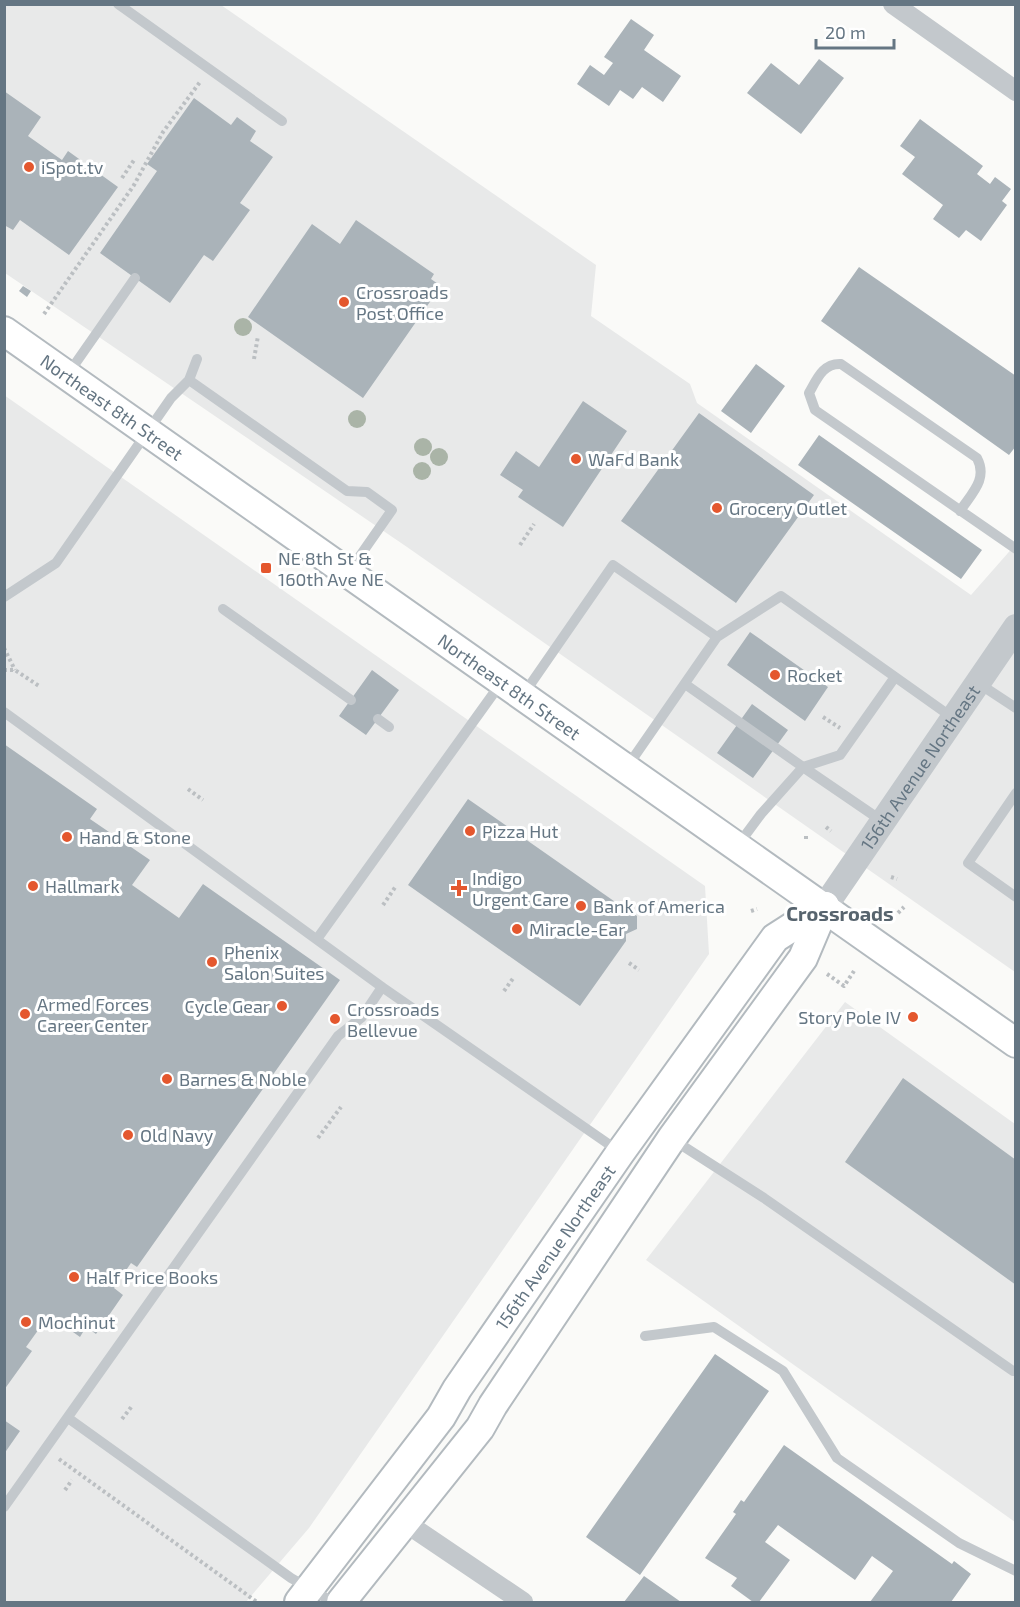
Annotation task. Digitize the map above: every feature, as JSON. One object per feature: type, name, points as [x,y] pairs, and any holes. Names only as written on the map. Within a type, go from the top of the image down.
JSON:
[{"type":"main road","name":"Northeast 8th Street","points":[[4,331],[825,906],[1016,1043]]},
{"type":"main road","name":"156th Avenue Northeast","points":[[341,1602],[480,1428],[499,1396],[672,1138],[803,958],[825,906]]},
{"type":"main road","name":"156th Avenue Northeast","points":[[314,1598],[441,1417],[457,1389],[620,1152],[775,938],[825,906]]},
{"type":"street","points":[[893,4],[1016,91]]},
{"type":"street","name":"156th Avenue Northeast","points":[[825,906],[1016,627]]},
{"type":"street","points":[[406,1523],[523,1602]]},
{"type":"lane","points":[[118,4],[282,121]]},
{"type":"lane","points":[[67,375],[135,278]]},
{"type":"lane","points":[[4,597],[56,563],[171,398],[189,380],[197,359]]},
{"type":"lane","points":[[960,511],[982,478],[982,468],[977,458],[841,364],[831,363],[824,369],[809,393],[815,410],[960,511],[1016,549]]},
{"type":"lane","points":[[189,380],[347,491],[367,492],[392,510],[348,573]]},
{"type":"lane","points":[[317,939],[513,688],[613,565],[717,638]]},
{"type":"lane","points":[[626,767],[717,638],[781,596],[953,718]]},
{"type":"lane","points":[[223,609],[351,700]]},
{"type":"lane","points":[[738,845],[761,814],[803,767],[840,755],[896,677]]},
{"type":"lane","points":[[978,683],[1016,708]]},
{"type":"lane","points":[[685,684],[882,821]]},
{"type":"lane","points":[[4,712],[382,987],[620,1152]]},
{"type":"lane","points":[[378,719],[389,727]]},
{"type":"lane","points":[[1016,793],[968,863],[1016,897]]},
{"type":"lane","points":[[4,1507],[338,1036],[362,1017],[382,987]]},
{"type":"lane","points":[[672,1138],[764,1198],[1013,1371]]},
{"type":"lane","points":[[645,1336],[714,1327],[783,1371],[837,1458],[959,1543],[1016,1570]]},
{"type":"lane","points":[[68,1418],[291,1578],[314,1598]]},
{"type":"path","points":[[44,314],[134,185],[163,132],[209,69]]},
{"type":"path","points":[[122,178],[134,160]]},
{"type":"path","points":[[254,358],[258,336]]},
{"type":"path","points":[[520,545],[534,524]]},
{"type":"path","points":[[4,648],[15,670],[39,686]]},
{"type":"path","points":[[4,670],[15,670]]},
{"type":"path","points":[[823,717],[843,731]]},
{"type":"path","points":[[188,789],[203,800]]},
{"type":"path","points":[[826,826],[831,831]]},
{"type":"path","points":[[891,877],[897,879]]},
{"type":"path","points":[[383,904],[396,886]]},
{"type":"path","points":[[898,914],[904,907]]},
{"type":"path","points":[[751,911],[757,909]]},
{"type":"path","points":[[629,963],[639,970]]},
{"type":"path","points":[[827,974],[844,986],[854,971]]},
{"type":"path","points":[[504,991],[514,977]]},
{"type":"path","points":[[318,1138],[341,1107]]},
{"type":"path","points":[[122,1419],[132,1406]]},
{"type":"path","points":[[59,1458],[257,1602]]},
{"type":"path","points":[[65,1490],[72,1480]]},
{"type":"shaded area","points":[[5,5],[221,5],[596,265],[591,316],[690,384],[697,403],[971,595],[1015,545],[1015,972],[407,547],[5,273]]},
{"type":"shaded area","name":"Crossroads Bellevue","points":[[4,395],[705,886],[709,954],[309,1528],[246,1602],[5,1602]]},
{"type":"shaded area","points":[[845,1002],[1015,1124],[1015,1522],[646,1260]]},
{"type":"building","points":[[631,19],[654,35],[644,50],[681,76],[663,102],[642,87],[633,99],[620,90],[609,106],[577,84],[590,65],[604,75],[613,63],[604,57]]},
{"type":"building","points":[[819,59],[844,78],[801,134],[747,93],[771,63],[799,85]]},
{"type":"building","points":[[4,91],[41,117],[28,136],[62,160],[68,151],[118,187],[69,255],[20,220],[13,230],[4,225]]},
{"type":"building","points":[[194,98],[231,125],[237,117],[256,131],[250,141],[273,157],[240,203],[250,210],[213,261],[204,255],[170,303],[100,253],[157,171],[147,164]]},
{"type":"building","points":[[920,119],[983,166],[977,174],[990,184],[995,177],[1011,189],[1002,201],[1007,205],[981,241],[966,230],[959,238],[933,219],[943,205],[902,174],[915,157],[900,146]]},
{"type":"building","name":"Crossroads Post Office","points":[[356,220],[434,274],[431,279],[441,286],[363,398],[248,317],[312,224],[340,244]]},
{"type":"building","points":[[859,267],[1016,376],[1016,446],[1009,455],[821,321]]},
{"type":"building","points":[[23,286],[31,291],[27,297],[19,291]]},
{"type":"building","points":[[756,364],[785,386],[751,433],[721,411]]},
{"type":"building","name":"WaFd Bank","points":[[583,401],[627,431],[563,527],[518,497],[523,490],[500,475],[516,451],[539,467]]},
{"type":"building","name":"Grocery Outlet","points":[[699,413],[814,495],[736,603],[621,521]]},
{"type":"building","points":[[819,435],[982,550],[961,579],[798,465]]},
{"type":"building","name":"Rocket","points":[[750,632],[828,687],[805,721],[727,665]]},
{"type":"building","points":[[372,670],[399,690],[366,735],[339,716]]},
{"type":"building","points":[[752,704],[788,730],[753,778],[717,753]]},
{"type":"building","points":[[4,744],[97,809],[90,819],[150,860],[132,885],[179,918],[203,884],[340,980],[137,1267],[131,1263],[114,1288],[123,1295],[96,1334],[86,1327],[80,1337],[49,1315],[26,1347],[32,1351],[4,1390]]},
{"type":"building","points":[[468,799],[621,906],[622,913],[630,911],[637,916],[637,929],[626,934],[626,941],[580,1006],[408,885]]},
{"type":"building","points":[[903,1078],[1016,1160],[1016,1285],[845,1162]]},
{"type":"building","points":[[715,1354],[769,1391],[640,1575],[586,1537]]},
{"type":"building","points":[[4,1420],[20,1431],[4,1454]]},
{"type":"building","points":[[784,1445],[952,1564],[954,1561],[971,1574],[951,1602],[870,1602],[893,1571],[872,1556],[855,1580],[778,1525],[765,1542],[790,1560],[759,1602],[753,1602],[731,1586],[737,1578],[705,1558],[736,1514],[733,1512],[741,1500],[744,1502]]},
{"type":"building","points":[[644,1576],[681,1602],[624,1602]]},
{"type":"place","name":"iSpot.tv","points":[[29,167]]},
{"type":"place","name":"Crossroads Post Office","points":[[344,302]]},
{"type":"place","name":"WaFd Bank","points":[[576,459]]},
{"type":"place","name":"Grocery Outlet","points":[[717,508]]},
{"type":"place","name":"NE 8th St & 160th Ave NE","points":[[266,568]]},
{"type":"place","name":"Rocket","points":[[775,675]]},
{"type":"place","name":"Pizza Hut","points":[[470,831]]},
{"type":"place","name":"Hand & Stone","points":[[67,837]]},
{"type":"place","name":"Hallmark","points":[[33,886]]},
{"type":"place","name":"Indigo Urgent Care","points":[[459,888]]},
{"type":"place","name":"Bank of America","points":[[581,906]]},
{"type":"place","name":"Miracle-Ear","points":[[517,929]]},
{"type":"place","name":"Phenix Salon Suites","points":[[212,962]]},
{"type":"place","name":"Cycle Gear","points":[[282,1006]]},
{"type":"place","name":"Armed Forces Career Center","points":[[25,1014]]},
{"type":"place","name":"Story Pole IV","points":[[913,1017]]},
{"type":"place","name":"Crossroads Bellevue","points":[[335,1019]]},
{"type":"place","name":"Barnes & Noble","points":[[167,1079]]},
{"type":"place","name":"Old Navy","points":[[128,1135]]},
{"type":"place","name":"Half Price Books","points":[[74,1277]]},
{"type":"place","name":"Mochinut","points":[[26,1322]]},
{"type":"district","name":"Crossroads","points":[[840,913]]}]
